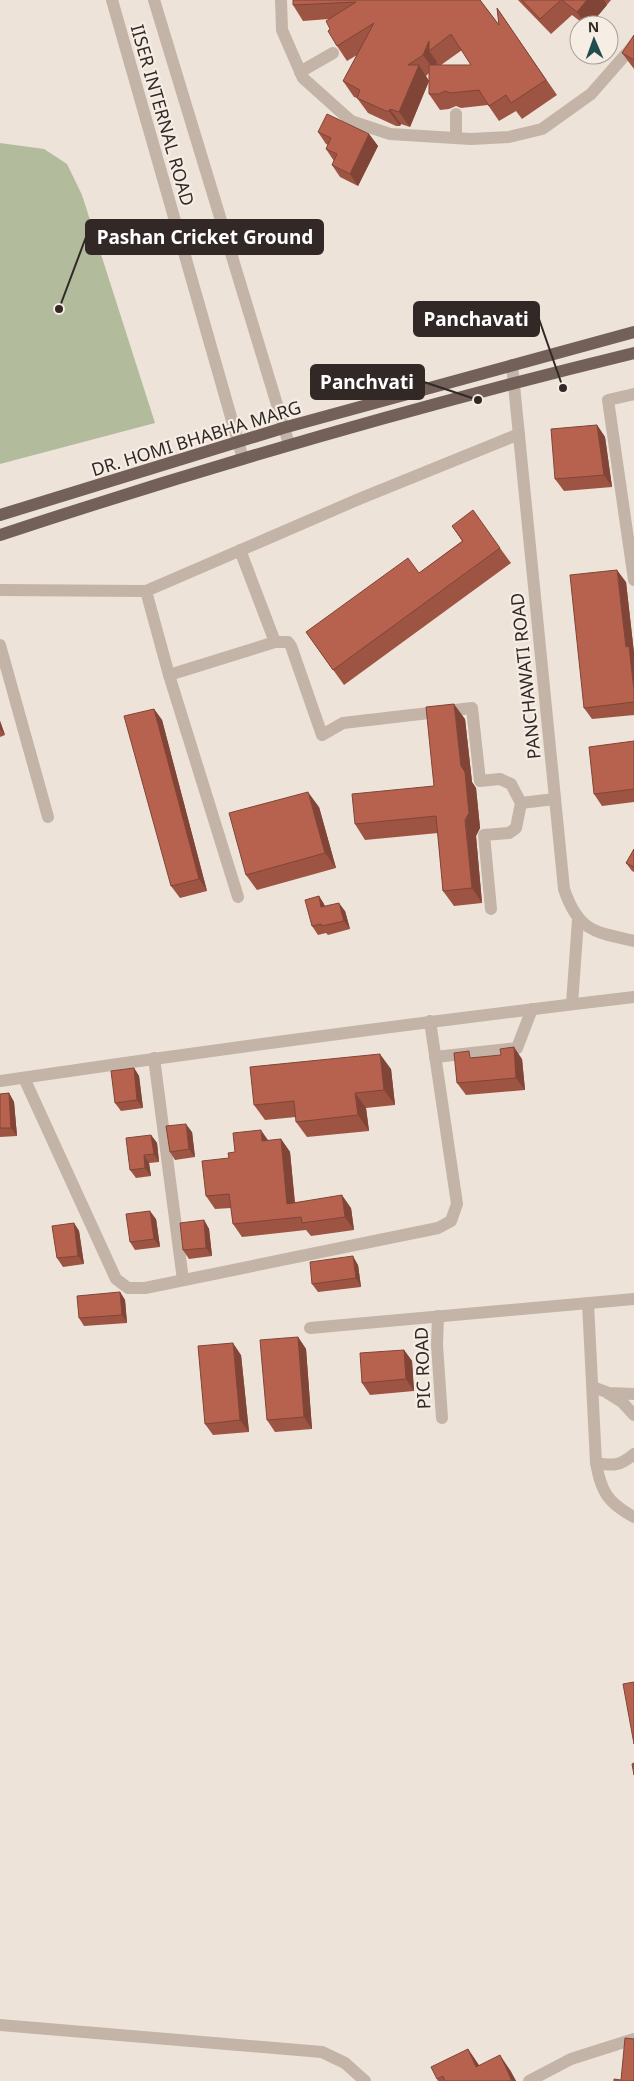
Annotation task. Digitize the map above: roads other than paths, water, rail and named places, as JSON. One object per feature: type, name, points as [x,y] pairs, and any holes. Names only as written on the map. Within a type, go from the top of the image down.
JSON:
[{"type":"main road","name":"DR. HOMI BHABHA MARG","points":[[0,515],[284,428],[634,332]]},
{"type":"main road","name":"DR. HOMI BHABHA MARG","points":[[0,534],[289,444],[514,382],[634,353]]},
{"type":"street","name":"IISER INTERNAL ROAD","points":[[112,0],[243,459]]},
{"type":"street","name":"IISER INTERNAL ROAD","points":[[154,0],[289,444]]},
{"type":"street","points":[[281,0],[282,30],[303,78],[351,121],[390,134],[456,138],[509,137],[542,129],[591,94],[634,45]]},
{"type":"street","points":[[300,72],[333,53]]},
{"type":"street","points":[[456,114],[456,138]]},
{"type":"street","name":"PANCHAWATI ROAD","points":[[512,365],[564,888],[569,906],[578,920]]},
{"type":"street","points":[[634,394],[608,400],[634,580]]},
{"type":"street","points":[[0,590],[146,591],[412,477],[519,434]]},
{"type":"street","points":[[240,550],[275,642]]},
{"type":"street","points":[[146,591],[169,674],[238,897]]},
{"type":"street","points":[[169,674],[275,642],[288,642],[322,735],[343,724],[472,708],[480,781],[500,779],[511,784],[521,803],[516,828],[509,833],[484,835],[491,909]]},
{"type":"street","points":[[0,645],[48,817]]},
{"type":"street","points":[[521,803],[555,799]]},
{"type":"street","points":[[572,1004],[578,920],[599,933],[634,940]]},
{"type":"street","points":[[0,1081],[430,1020],[634,997]]},
{"type":"street","points":[[435,1057],[517,1048],[532,1009]]},
{"type":"street","points":[[24,1078],[116,1279],[125,1286],[133,1288],[183,1280],[438,1228],[451,1221],[457,1204],[430,1020]]},
{"type":"street","points":[[154,1058],[183,1280]]},
{"type":"street","points":[[310,1328],[634,1299]]},
{"type":"street","points":[[588,1303],[596,1464],[600,1482],[608,1499],[619,1509],[634,1518]]},
{"type":"street","name":"PIC ROAD","points":[[438,1316],[437,1345],[442,1418]]},
{"type":"street","points":[[593,1387],[622,1402],[634,1415]]},
{"type":"street","points":[[609,1394],[634,1394]]},
{"type":"street","points":[[596,1464],[614,1466],[634,1454]]},
{"type":"street","points":[[0,2025],[322,2052],[345,2063],[365,2081]]},
{"type":"street","points":[[529,2081],[571,2059],[629,2043]]},
{"type":"place","name":"Pashan Cricket Ground","points":[[59,309]]},
{"type":"place","name":"Panchavati","points":[[563,388]]},
{"type":"place","name":"Panchvati","points":[[478,400]]}]
